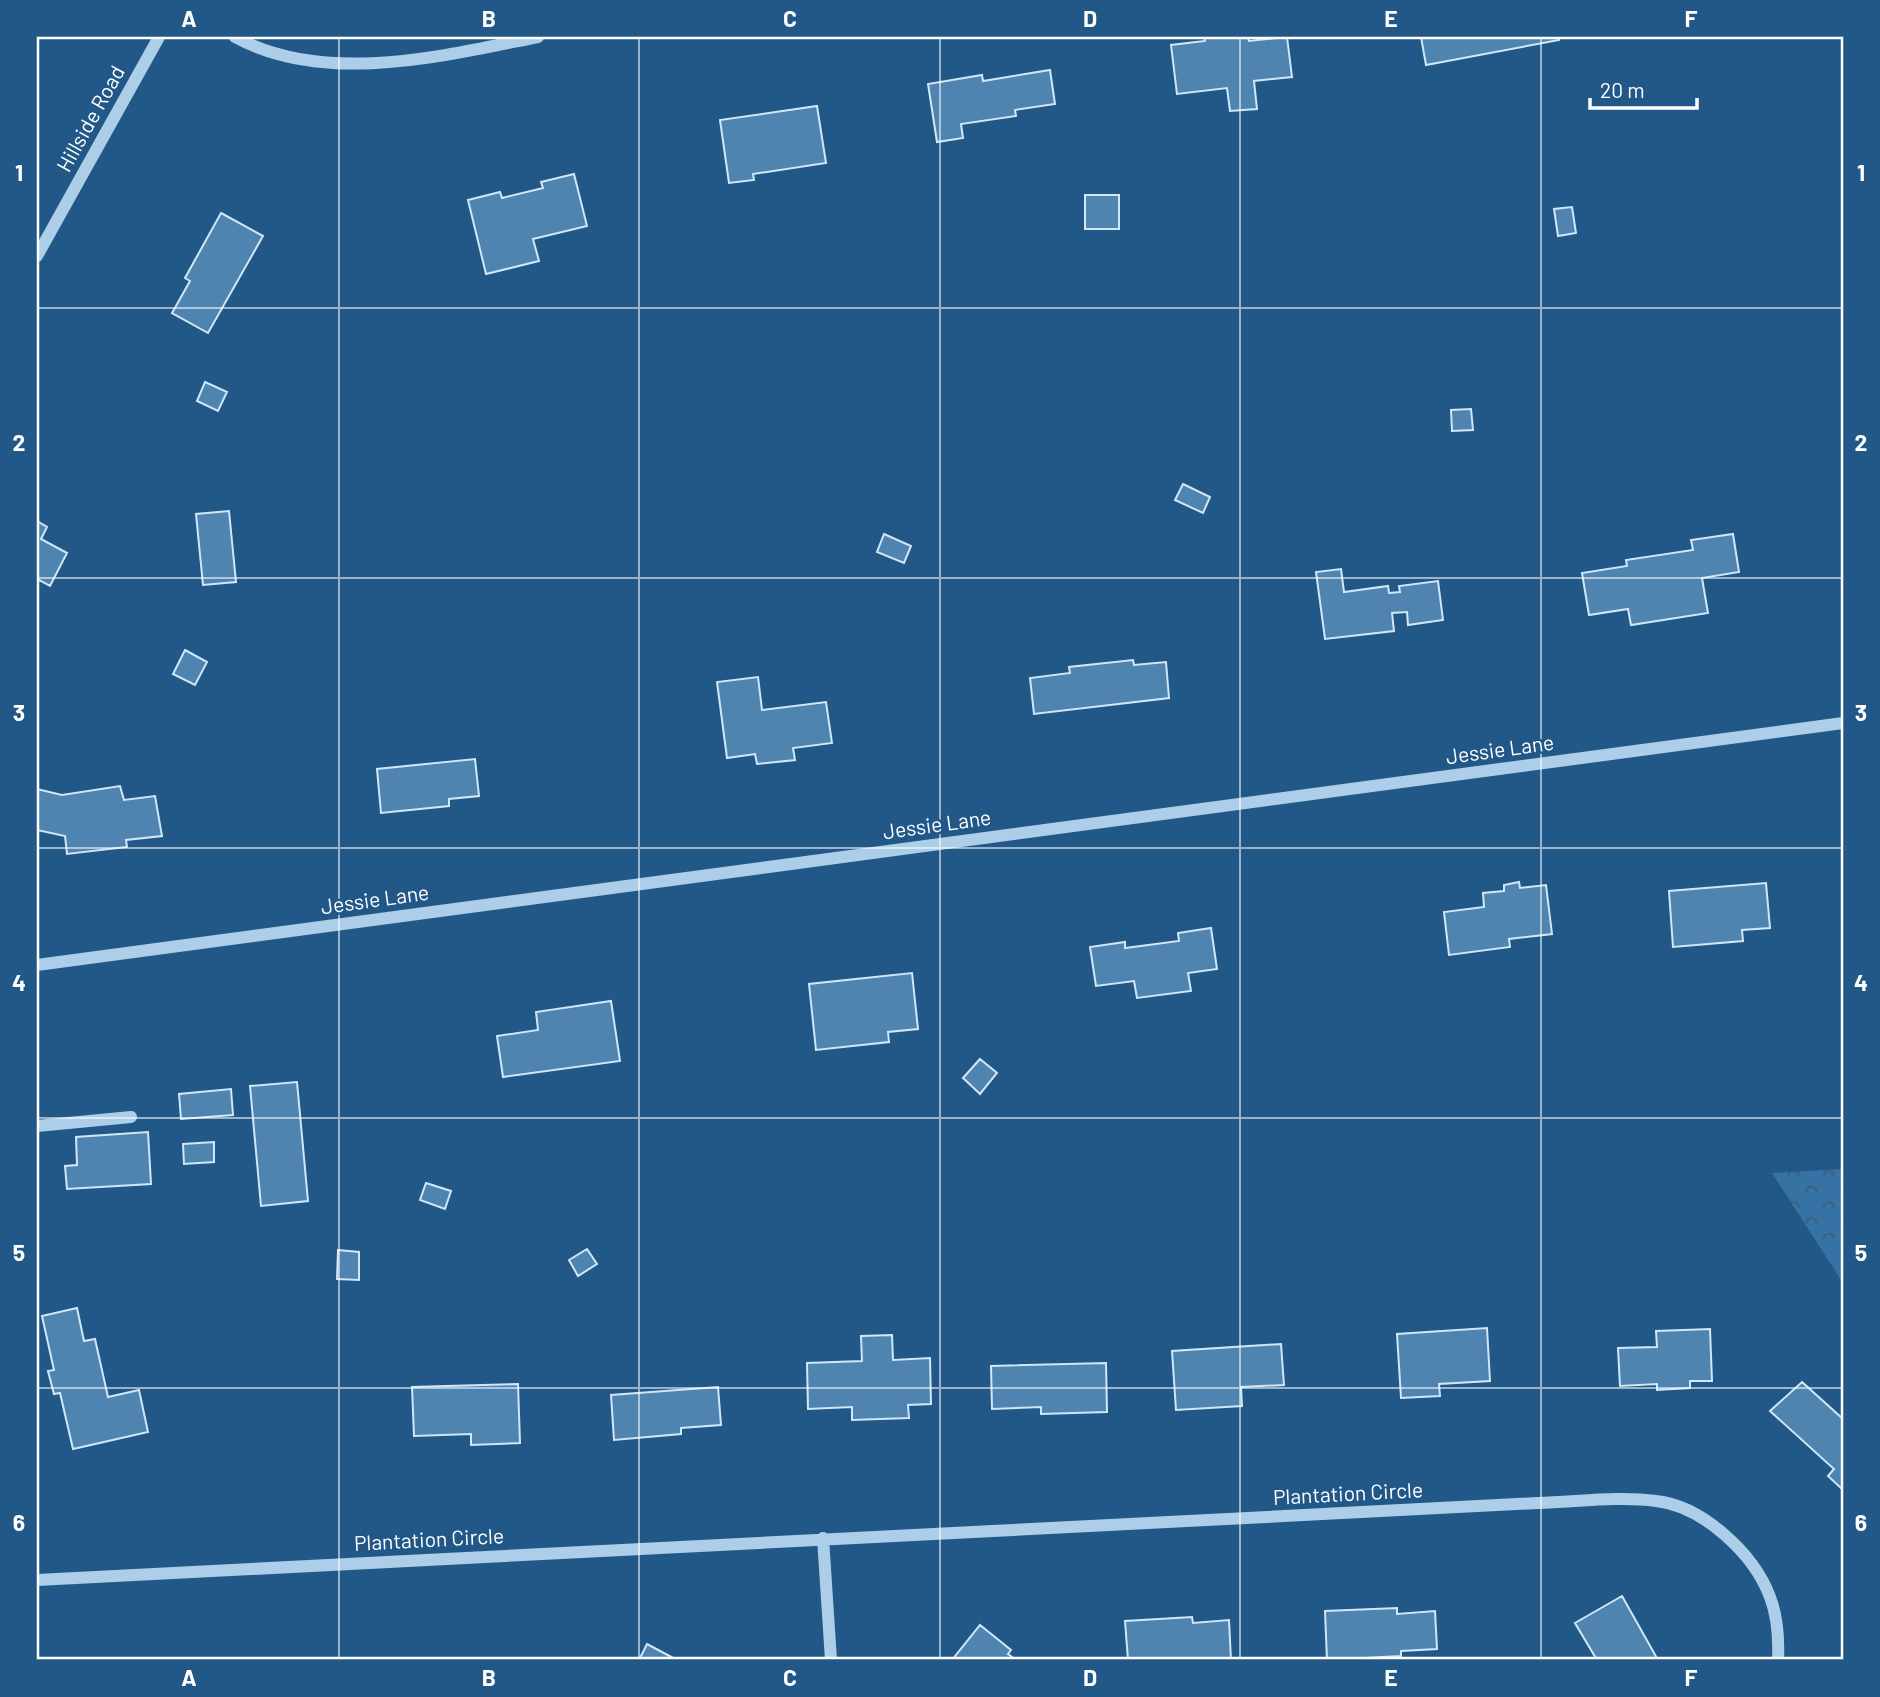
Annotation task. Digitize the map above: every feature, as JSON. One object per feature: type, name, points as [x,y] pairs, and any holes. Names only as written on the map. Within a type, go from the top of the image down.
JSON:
[{"type":"street","name":"Hillside Road","points":[[37,256],[159,37]]},
{"type":"street","points":[[235,37],[256,48],[297,58],[340,64],[446,55],[538,37]]},
{"type":"street","name":"Jessie Lane","points":[[37,965],[1843,723]]},
{"type":"street","points":[[37,1126],[131,1116]]},
{"type":"street","name":"Plantation Circle","points":[[37,1580],[1538,1503],[1658,1501],[1683,1508],[1707,1521],[1754,1567],[1770,1598],[1779,1630],[1778,1660]]},
{"type":"street","points":[[823,1538],[831,1660]]},
{"type":"green space","points":[[1843,1169],[1843,1283],[1772,1173]]},
{"type":"building","points":[[1204,37],[1248,37],[1249,41],[1287,37],[1292,77],[1254,81],[1257,109],[1230,111],[1227,88],[1177,94],[1171,45],[1205,41]]},
{"type":"building","points":[[1421,37],[1558,37],[1559,40],[1426,65]]},
{"type":"building","points":[[1050,70],[1055,104],[1015,110],[1016,116],[961,124],[963,138],[937,142],[928,84],[982,75],[983,81]]},
{"type":"building","points":[[817,106],[826,163],[753,174],[754,180],[729,183],[720,120]]},
{"type":"building","points":[[574,174],[587,226],[533,239],[539,261],[486,274],[468,200],[500,192],[502,198],[543,188],[541,182]]},
{"type":"building","points":[[1085,195],[1119,195],[1119,229],[1085,229]]},
{"type":"building","points":[[1572,207],[1576,233],[1558,236],[1554,209]]},
{"type":"building","points":[[221,213],[263,236],[208,333],[172,313],[190,281],[185,278]]},
{"type":"building","points":[[205,382],[227,392],[218,411],[197,401]]},
{"type":"building","points":[[1471,409],[1473,430],[1452,431],[1451,410]]},
{"type":"building","points":[[1183,484],[1210,497],[1203,513],[1175,500]]},
{"type":"building","points":[[229,511],[236,582],[203,585],[196,514]]},
{"type":"building","points":[[37,521],[47,527],[41,539],[67,553],[50,586],[37,579]]},
{"type":"building","points":[[884,534],[911,546],[904,563],[877,552]]},
{"type":"building","points":[[1733,534],[1739,572],[1702,578],[1708,613],[1631,625],[1628,609],[1589,615],[1582,573],[1627,566],[1626,560],[1693,550],[1691,540]]},
{"type":"building","points":[[1341,569],[1344,592],[1388,586],[1389,593],[1400,592],[1399,586],[1438,581],[1443,620],[1408,625],[1407,612],[1392,613],[1394,631],[1325,639],[1316,572]]},
{"type":"building","points":[[185,650],[207,662],[195,685],[173,674]]},
{"type":"building","points":[[1133,660],[1134,665],[1166,662],[1169,698],[1034,714],[1030,678],[1070,673],[1069,667]]},
{"type":"building","points":[[758,677],[762,710],[826,702],[832,743],[793,748],[795,760],[757,764],[755,754],[727,758],[717,682]]},
{"type":"building","points":[[475,759],[479,796],[449,799],[449,806],[381,813],[377,769]]},
{"type":"building","points":[[120,786],[124,800],[155,796],[162,836],[126,840],[127,847],[67,854],[65,836],[37,830],[37,789],[62,795]]},
{"type":"building","points":[[1519,882],[1520,888],[1546,885],[1552,934],[1509,939],[1510,947],[1449,955],[1444,912],[1484,907],[1483,893],[1504,891],[1504,885]]},
{"type":"building","points":[[1766,883],[1770,928],[1742,930],[1743,941],[1673,947],[1669,891]]},
{"type":"building","points":[[1211,928],[1217,969],[1188,973],[1191,991],[1137,998],[1134,981],[1096,986],[1090,947],[1125,942],[1125,948],[1179,941],[1178,933]]},
{"type":"building","points":[[912,973],[918,1029],[888,1032],[889,1042],[816,1050],[809,984]]},
{"type":"building","points":[[611,1001],[620,1061],[503,1077],[497,1036],[538,1030],[536,1012]]},
{"type":"building","points":[[980,1059],[997,1073],[980,1094],[963,1078]]},
{"type":"building","points":[[297,1082],[308,1201],[261,1206],[250,1086]]},
{"type":"building","points":[[231,1089],[233,1115],[181,1119],[179,1094]]},
{"type":"building","points":[[148,1132],[151,1184],[67,1189],[65,1166],[77,1165],[76,1137]]},
{"type":"building","points":[[214,1142],[214,1162],[184,1164],[183,1144]]},
{"type":"building","points":[[426,1183],[451,1191],[445,1209],[420,1200]]},
{"type":"building","points":[[587,1249],[597,1264],[578,1276],[569,1260]]},
{"type":"building","points":[[338,1250],[359,1252],[359,1280],[337,1279]]},
{"type":"building","points":[[77,1308],[84,1341],[95,1339],[108,1397],[139,1390],[148,1432],[73,1449],[60,1393],[54,1394],[48,1371],[54,1370],[42,1316]]},
{"type":"building","points":[[1487,1328],[1490,1381],[1439,1384],[1440,1396],[1401,1398],[1397,1334]]},
{"type":"building","points":[[1710,1329],[1712,1381],[1690,1381],[1690,1388],[1657,1390],[1657,1384],[1620,1386],[1618,1348],[1657,1347],[1656,1331]]},
{"type":"building","points":[[892,1335],[893,1360],[930,1358],[931,1404],[908,1405],[909,1418],[852,1420],[852,1407],[808,1409],[807,1363],[862,1361],[861,1336]]},
{"type":"building","points":[[1281,1344],[1284,1385],[1241,1387],[1242,1406],[1176,1410],[1172,1351]]},
{"type":"building","points":[[1106,1363],[1107,1412],[1041,1414],[1041,1407],[992,1409],[991,1366]]},
{"type":"building","points":[[1802,1382],[1843,1419],[1843,1490],[1828,1476],[1834,1469],[1770,1411]]},
{"type":"building","points":[[518,1384],[520,1443],[471,1445],[471,1434],[414,1436],[412,1387]]},
{"type":"building","points":[[718,1387],[721,1425],[681,1428],[681,1434],[614,1440],[611,1395]]},
{"type":"building","points":[[1622,1596],[1658,1660],[1597,1660],[1575,1623]]},
{"type":"building","points":[[1397,1608],[1397,1614],[1435,1611],[1437,1649],[1401,1651],[1401,1656],[1327,1660],[1325,1611]]},
{"type":"building","points":[[1192,1617],[1193,1623],[1229,1620],[1231,1660],[1128,1660],[1125,1621]]},
{"type":"building","points":[[980,1625],[1011,1650],[1008,1654],[1016,1660],[952,1660]]},
{"type":"building","points":[[647,1644],[677,1660],[639,1660]]}]
